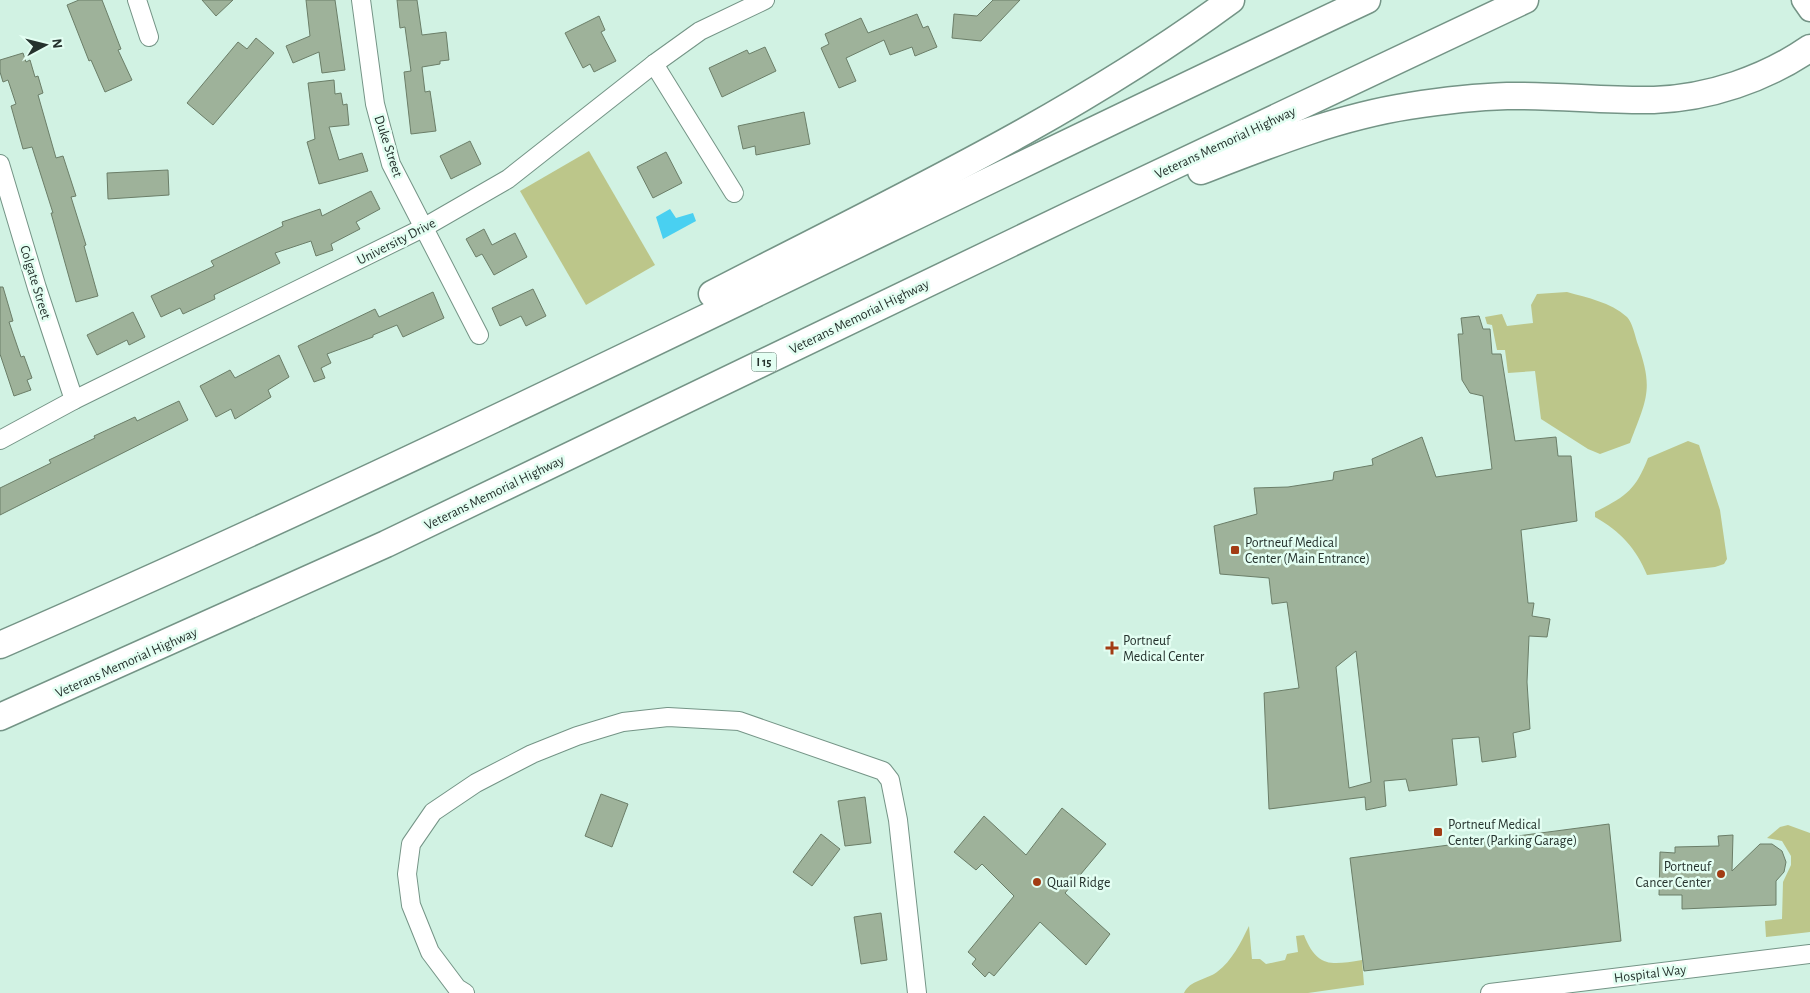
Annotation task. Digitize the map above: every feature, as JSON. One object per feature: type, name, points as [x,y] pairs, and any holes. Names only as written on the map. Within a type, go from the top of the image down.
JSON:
[{"type":"highway","points":[[578,379],[603,351],[1070,106],[1187,32],[1230,0]]},
{"type":"highway","points":[[0,645],[328,498],[1087,132],[1367,0]]},
{"type":"highway","name":"Veterans Memorial Highway","points":[[0,717],[386,544],[1072,214],[1526,0]]},
{"type":"highway","points":[[1072,214],[1179,180],[1255,150],[1330,125],[1409,106],[1507,96],[1655,100],[1686,96],[1736,86],[1768,73],[1810,48]]},
{"type":"main road","points":[[1802,0],[1810,10]]},
{"type":"street","points":[[137,0],[149,37]]},
{"type":"street","name":"Duke Street","points":[[361,0],[375,104],[391,164],[479,335]]},
{"type":"street","name":"University Drive","points":[[0,440],[74,400],[423,228],[508,179],[654,64],[700,31],[765,0]]},
{"type":"street","points":[[654,64],[734,193]]},
{"type":"street","name":"Colgate Street","points":[[0,164],[37,288],[74,400]]},
{"type":"street","points":[[465,993],[457,988],[430,952],[410,905],[407,874],[411,844],[433,812],[476,783],[532,754],[578,736],[623,722],[668,717],[739,721],[883,771],[890,780],[898,820],[917,993]]},
{"type":"street","name":"Hospital Way","points":[[1490,993],[1810,954]]},
{"type":"green space","points":[[589,151],[655,265],[586,305],[520,191]]},
{"type":"green space","points":[[1567,292],[1606,304],[1627,317],[1633,329],[1645,371],[1647,383],[1644,404],[1630,443],[1600,454],[1588,449],[1541,419],[1535,371],[1508,373],[1505,350],[1497,350],[1492,325],[1487,324],[1485,317],[1502,314],[1507,326],[1533,323],[1531,305],[1537,294]]},
{"type":"green space","points":[[1688,441],[1699,445],[1720,510],[1727,559],[1724,564],[1715,567],[1647,575],[1632,548],[1620,534],[1595,517],[1595,512],[1622,497],[1634,485],[1648,458]]},
{"type":"green space","points":[[1788,825],[1810,833],[1810,932],[1766,937],[1765,921],[1782,919],[1783,882],[1791,865],[1791,856],[1782,841],[1767,838],[1780,827]]},
{"type":"green space","points":[[1249,926],[1252,959],[1260,959],[1266,964],[1285,960],[1287,954],[1298,952],[1296,936],[1304,935],[1314,954],[1326,962],[1342,963],[1362,960],[1364,985],[1308,993],[1184,993],[1190,985],[1213,975],[1222,968],[1236,951]]},
{"type":"water","points":[[670,209],[676,218],[693,213],[696,221],[663,239],[656,217]]},
{"type":"building","points":[[79,0],[102,0],[121,49],[118,50],[132,80],[105,92],[91,60],[89,61],[67,5]]},
{"type":"building","points":[[202,0],[233,0],[216,16]]},
{"type":"building","points":[[306,0],[335,0],[345,70],[322,73],[319,52],[293,63],[286,46],[310,36]]},
{"type":"building","points":[[397,0],[417,0],[422,35],[446,32],[449,60],[440,61],[440,64],[422,67],[425,92],[430,91],[436,131],[411,134],[404,72],[411,71],[405,27],[400,28]]},
{"type":"building","points":[[993,0],[1020,0],[981,41],[952,38],[954,14],[977,16]]},
{"type":"building","points":[[917,14],[923,28],[928,26],[937,47],[915,56],[912,47],[890,55],[884,40],[846,58],[856,81],[839,88],[821,48],[829,44],[825,34],[861,18],[868,33]]},
{"type":"building","points":[[599,16],[605,30],[601,32],[616,61],[594,72],[590,64],[583,68],[565,33]]},
{"type":"building","points":[[256,38],[274,53],[213,125],[187,103],[238,42],[247,49]]},
{"type":"building","points":[[765,47],[776,71],[722,97],[709,68],[747,50],[749,54]]},
{"type":"building","points":[[23,53],[26,62],[30,60],[35,77],[38,76],[43,93],[38,95],[56,158],[63,156],[76,196],[71,197],[86,245],[84,246],[98,296],[76,302],[51,213],[53,213],[32,147],[23,149],[11,106],[16,104],[8,80],[3,82],[0,72],[0,60]]},
{"type":"building","points":[[334,80],[335,94],[341,93],[343,105],[347,104],[349,125],[329,127],[339,160],[362,153],[368,171],[319,184],[307,142],[315,139],[308,83]]},
{"type":"building","points":[[804,112],[810,144],[756,155],[755,146],[743,149],[738,126]]},
{"type":"building","points":[[470,141],[481,164],[451,179],[440,156]]},
{"type":"building","points":[[666,152],[682,183],[653,198],[637,167]]},
{"type":"building","points":[[168,170],[169,195],[108,199],[107,173]]},
{"type":"building","points":[[371,191],[380,209],[356,222],[360,229],[331,244],[333,250],[316,256],[311,241],[275,253],[280,263],[214,295],[215,299],[183,314],[180,308],[161,317],[151,296],[214,266],[211,261],[283,226],[282,222],[320,209],[322,216]]},
{"type":"building","points":[[484,229],[492,245],[515,233],[527,257],[494,275],[482,254],[476,257],[466,239]]},
{"type":"building","points":[[0,287],[3,287],[13,321],[9,322],[21,357],[24,356],[32,378],[27,380],[31,390],[14,396],[0,354]]},
{"type":"building","points":[[533,289],[546,316],[526,326],[521,316],[500,326],[492,308]]},
{"type":"building","points":[[433,292],[444,318],[403,337],[397,325],[373,335],[373,337],[327,354],[331,363],[321,368],[325,378],[314,382],[298,346],[375,309],[379,317]]},
{"type":"building","points":[[133,312],[145,337],[129,345],[127,340],[97,355],[87,335]]},
{"type":"building","points":[[1479,316],[1483,329],[1490,329],[1492,354],[1501,354],[1515,441],[1556,437],[1558,456],[1571,456],[1577,521],[1521,530],[1528,603],[1534,603],[1532,616],[1550,619],[1547,637],[1529,636],[1527,682],[1530,729],[1513,733],[1516,757],[1482,762],[1479,737],[1452,739],[1457,785],[1409,791],[1406,779],[1384,781],[1386,806],[1366,810],[1365,797],[1269,809],[1264,693],[1299,688],[1287,602],[1272,604],[1269,578],[1220,574],[1214,526],[1257,514],[1254,488],[1288,487],[1333,480],[1334,472],[1373,465],[1372,459],[1422,437],[1436,477],[1492,469],[1483,396],[1470,393],[1462,380],[1458,334],[1463,334],[1461,318]],"holes":[[[1356,651],[1371,782],[1349,788],[1336,667]]]},
{"type":"building","points":[[279,355],[289,377],[268,390],[271,397],[235,419],[231,409],[216,417],[200,386],[230,370],[235,378]]},
{"type":"building","points":[[179,401],[188,420],[0,515],[0,488],[51,463],[49,460],[95,438],[94,436],[135,417],[137,421]]},
{"type":"building","points":[[601,794],[628,804],[612,847],[585,836]]},
{"type":"building","points":[[865,797],[871,843],[845,846],[838,801]]},
{"type":"building","name":"Quail Ridge","points":[[1062,808],[1106,844],[1065,893],[1110,934],[1086,965],[1040,922],[994,976],[989,972],[985,977],[972,964],[976,959],[968,952],[1014,896],[982,864],[976,870],[954,852],[984,816],[1026,855]]},
{"type":"building","points":[[1609,824],[1621,941],[1364,971],[1350,858]]},
{"type":"building","points":[[821,834],[840,849],[812,886],[793,872]]},
{"type":"building","name":"Portneuf Cancer Center","points":[[1733,835],[1732,871],[1760,844],[1772,844],[1782,851],[1786,862],[1784,872],[1776,881],[1776,905],[1682,909],[1682,895],[1659,895],[1660,852],[1675,853],[1675,847],[1719,846],[1718,836]]},
{"type":"building","points":[[881,913],[887,960],[861,964],[854,917]]},
{"type":"place","name":"Portneuf Medical Center (Main Entrance)","points":[[1235,550]]},
{"type":"place","name":"Portneuf Medical Center","points":[[1112,648]]},
{"type":"place","name":"Portneuf Medical Center (Parking Garage)","points":[[1438,832]]},
{"type":"place","name":"Portneuf Cancer Center","points":[[1721,874]]},
{"type":"place","name":"Quail Ridge","points":[[1037,882]]}]
